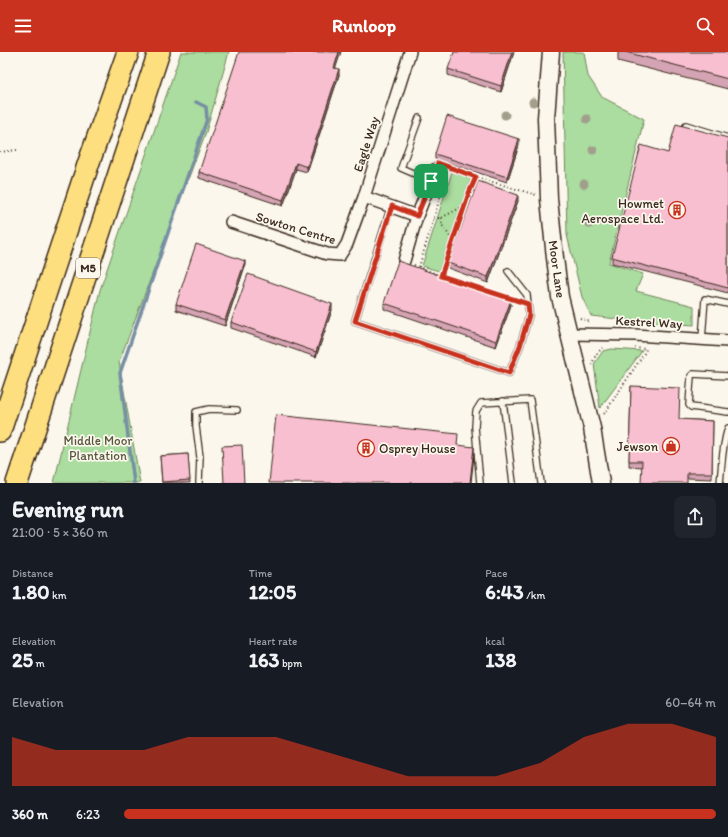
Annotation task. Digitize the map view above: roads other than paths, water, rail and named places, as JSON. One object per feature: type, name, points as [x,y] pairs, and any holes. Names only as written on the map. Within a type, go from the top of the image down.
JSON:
[{"type":"highway","name":"M5","points":[[0,431],[128,52]]},
{"type":"highway","name":"M5","points":[[17,483],[159,52]]},
{"type":"main road","name":"Moor Lane","points":[[551,52],[546,118],[549,199],[556,266],[560,296],[591,422],[601,483]]},
{"type":"street","name":"Eagle Way","points":[[347,244],[364,197],[410,52]]},
{"type":"street","points":[[404,261],[417,216],[436,170]]},
{"type":"street","points":[[364,197],[417,216]]},
{"type":"street","name":"Sowton Centre","points":[[231,222],[327,254],[340,255],[347,244]]},
{"type":"street","name":"Kestrel Way","points":[[569,334],[635,335],[702,338],[728,341]]},
{"type":"lane","points":[[419,118],[401,168],[431,181]]},
{"type":"lane","points":[[686,125],[728,138]]},
{"type":"lane","points":[[392,206],[355,321],[509,373],[520,346],[529,315],[527,295],[508,271]]},
{"type":"lane","points":[[702,338],[705,299],[728,304]]},
{"type":"lane","points":[[728,376],[693,374],[691,376],[689,405],[691,408],[728,412]]},
{"type":"lane","points":[[480,483],[475,427],[476,411],[481,403],[530,400],[541,483]]},
{"type":"lane","points":[[503,401],[513,483]]},
{"type":"lane","points":[[199,483],[200,457],[196,426],[196,412],[209,409],[237,410]]},
{"type":"lane","points":[[720,483],[722,456],[725,436],[728,428]]},
{"type":"waterway","points":[[134,483],[120,373],[207,119],[206,107],[196,102]]},
{"type":"place","name":"Howmet Aerospace Ltd.","points":[[677,210]]},
{"type":"place","name":"Jewson","points":[[671,446]]},
{"type":"place","name":"Osprey House","points":[[366,448]]},
{"type":"park label","name":"Middle Moor Plantation","points":[[98,448]]}]
